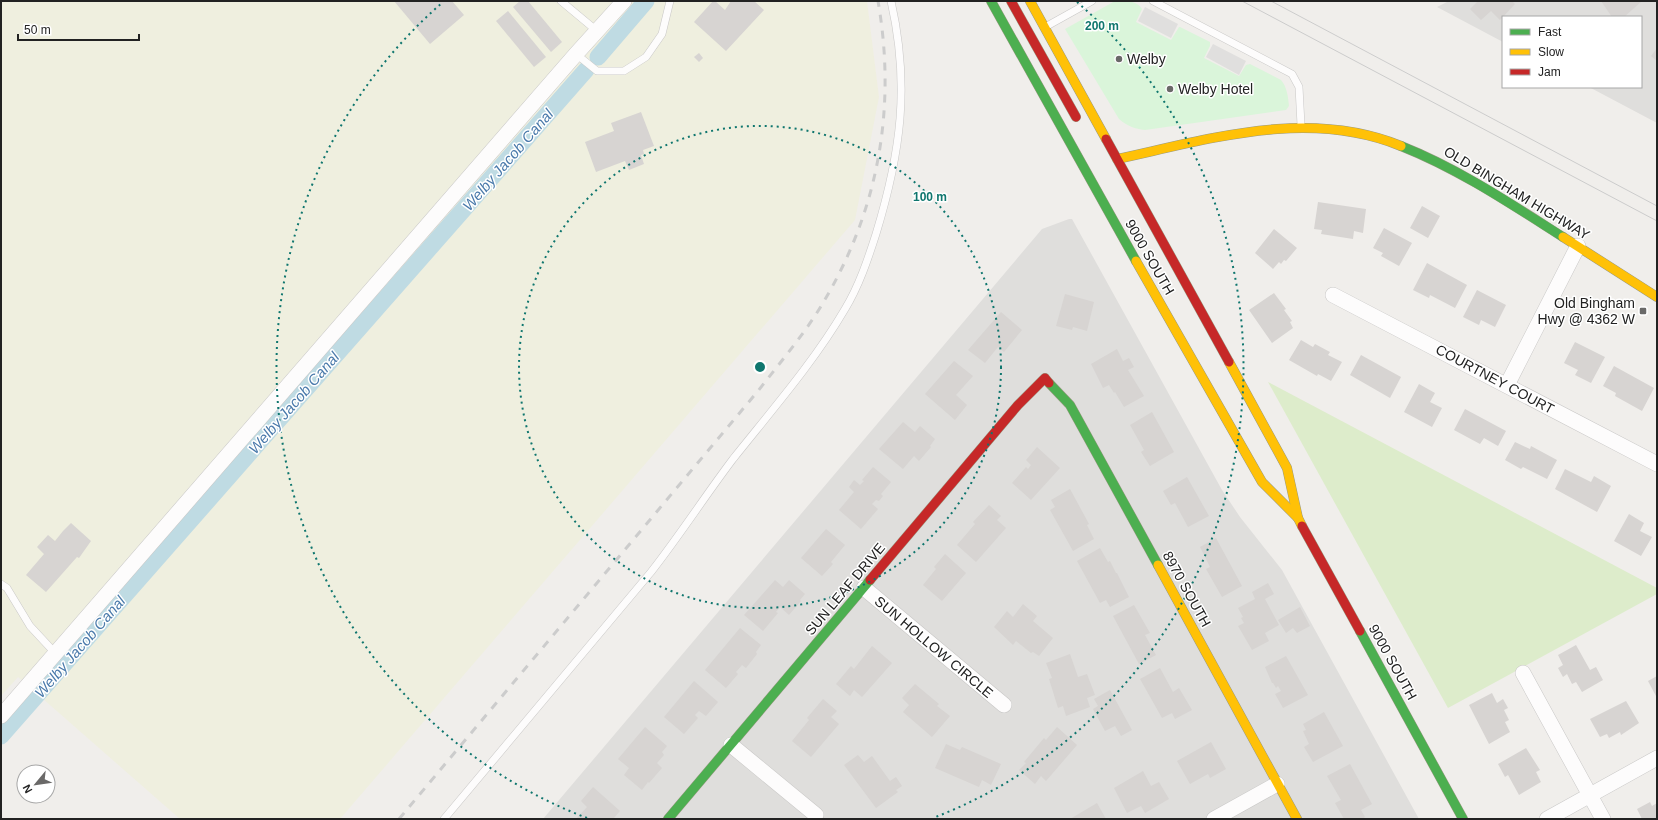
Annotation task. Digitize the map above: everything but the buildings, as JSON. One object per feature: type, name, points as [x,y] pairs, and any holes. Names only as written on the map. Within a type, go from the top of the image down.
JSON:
[{"type":"main road","name":"9000 SOUTH","points":[[991,1],[1089,178],[1262,482],[1298,518],[1463,819]]},
{"type":"main road","points":[[1011,1],[1081,125]]},
{"type":"main road","name":"9000 SOUTH","points":[[1030,1],[1287,468],[1298,518]]},
{"type":"main road","name":"OLD BINGHAM HIGHWAY","points":[[1107,159],[1117,159],[1216,138],[1301,127],[1352,131],[1375,136],[1417,151],[1463,174],[1657,297]]},
{"type":"main road","name":"SUN LEAF DRIVE","points":[[668,819],[1018,405],[1045,378]]},
{"type":"main road","name":"8970 SOUTH","points":[[1045,378],[1070,405],[1297,819]]},
{"type":"street","points":[[1,716],[576,54],[624,1]]},
{"type":"street","points":[[1507,385],[1578,246]]},
{"type":"street","name":"COURTNEY COURT","points":[[1333,294],[1657,464]]},
{"type":"street","name":"SUN HOLLOW CIRCLE","points":[[864,588],[1004,705]]},
{"type":"street","points":[[1523,673],[1603,819]]},
{"type":"street","points":[[731,745],[816,815]]},
{"type":"street","points":[[1547,819],[1657,758]]},
{"type":"street","points":[[1214,819],[1277,784]]},
{"type":"lane","points":[[561,1],[597,31]]},
{"type":"lane","points":[[576,54],[597,71],[624,71],[646,57],[662,34],[670,1]]},
{"type":"lane","points":[[444,819],[651,572],[682,532],[723,473],[824,343],[846,307],[858,284],[884,207],[896,156],[902,89],[897,26],[891,1]]},
{"type":"lane","points":[[1045,28],[1092,1]]},
{"type":"lane","points":[[1153,1],[1292,74],[1299,87],[1301,127]]},
{"type":"lane","points":[[1,584],[7,588],[30,626],[56,654]]},
{"type":"shaded area","points":[[1449,1],[1657,1],[1657,123],[1591,88],[1642,88],[1642,16],[1502,16],[1502,41],[1437,7]]},
{"type":"shaded area","points":[[1145,7],[1178,24],[1171,38],[1138,21]]},
{"type":"shaded area","points":[[1213,44],[1246,61],[1239,75],[1206,57]]},
{"type":"shaded area","points":[[1072,219],[1222,490],[1240,517],[1282,570],[1419,819],[543,819],[1042,229]]},
{"type":"green space","points":[[1,1],[867,1],[879,97],[855,220],[340,819],[180,819],[18,677],[1,696]]},
{"type":"green space","points":[[1115,1],[1130,2],[1140,6],[1142,9],[1136,22],[1171,40],[1180,27],[1210,42],[1210,46],[1204,58],[1239,76],[1246,65],[1250,64],[1281,80],[1288,95],[1289,106],[1286,110],[1145,130],[1134,128],[1125,124],[1119,119],[1065,29]]},
{"type":"green space","points":[[1268,382],[1657,588],[1657,594],[1448,708]]},
{"type":"waterway","name":"Welby Jacob Canal","points":[[598,57],[646,1]]},
{"type":"waterway","name":"Welby Jacob Canal","points":[[1,736],[586,70]]},
{"type":"tram line","points":[[1242,1],[1657,221]]},
{"type":"tram line","points":[[1271,1],[1657,206]]},
{"type":"railway","points":[[399,819],[758,391],[820,309],[845,261],[860,226],[871,189],[879,153],[884,115],[885,78],[883,39],[878,1]]},
{"type":"traffic: fast","points":[[991,1],[1136,261]]},
{"type":"traffic: fast","points":[[1401,146],[1464,176],[1563,237]]},
{"type":"traffic: fast","points":[[1049,383],[1070,405],[1158,565]]},
{"type":"traffic: fast","points":[[668,819],[870,580]]},
{"type":"traffic: fast","points":[[1360,631],[1463,819]]},
{"type":"traffic: slow","points":[[1030,1],[1106,139]]},
{"type":"traffic: slow","points":[[1117,159],[1223,136],[1295,128],[1330,129],[1366,135],[1401,146]]},
{"type":"traffic: slow","points":[[1563,237],[1657,297]]},
{"type":"traffic: slow","points":[[1136,261],[1262,482],[1298,518]]},
{"type":"traffic: slow","points":[[1229,362],[1287,468],[1298,518],[1302,526]]},
{"type":"traffic: slow","points":[[1158,565],[1297,819]]},
{"type":"traffic: jam","points":[[1011,1],[1076,117]]},
{"type":"traffic: jam","points":[[1106,139],[1229,362]]},
{"type":"traffic: jam","points":[[870,580],[1018,405],[1045,378],[1049,383]]},
{"type":"traffic: jam","points":[[1302,526],[1360,631]]},
{"type":"place","name":"Welby","points":[[1119,59]]},
{"type":"place","name":"Welby Hotel","points":[[1170,89]]},
{"type":"place","name":"Old Bingham Hwy @ 4362 W","points":[[1643,311]]}]
